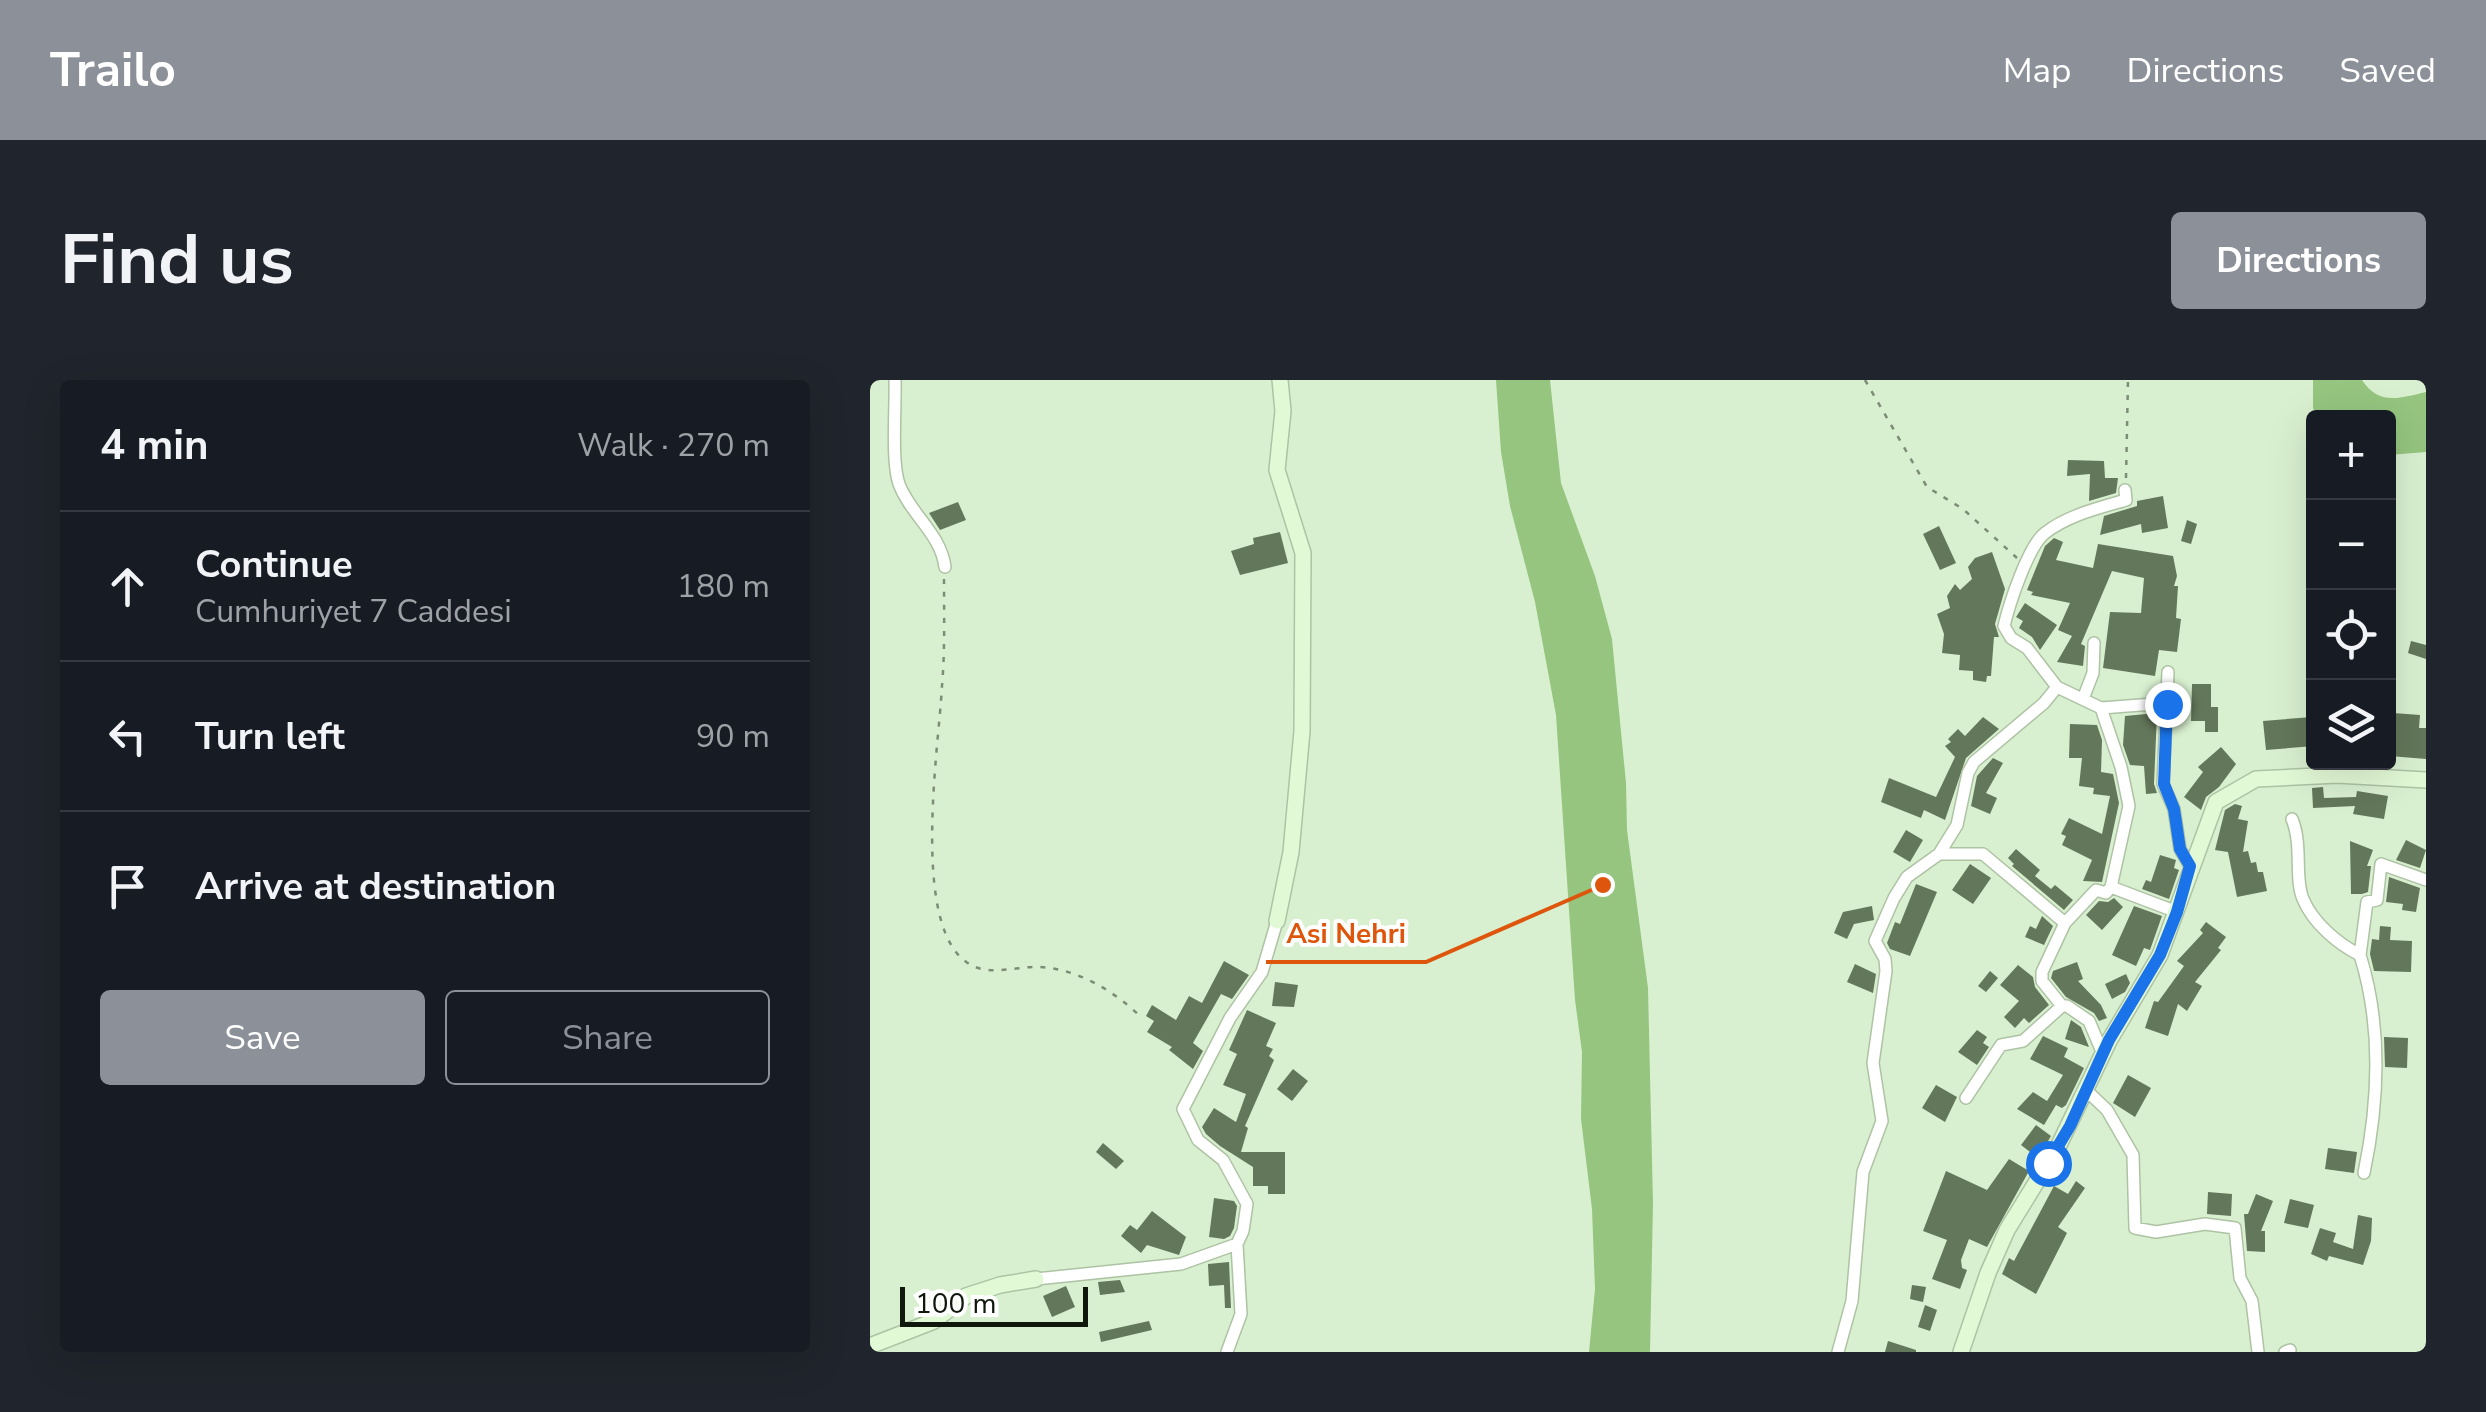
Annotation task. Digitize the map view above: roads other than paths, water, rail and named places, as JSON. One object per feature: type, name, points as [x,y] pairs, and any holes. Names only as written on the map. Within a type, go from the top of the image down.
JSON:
[{"type":"main road","points":[[1276,921],[1290,852],[1302,731],[1303,553],[1277,470],[1283,411],[1280,380]]},
{"type":"main road","points":[[1961,1352],[2007,1230],[2058,1147],[2103,1054],[2160,955],[2216,802],[2256,779],[2353,776],[2426,780]]},
{"type":"main road","points":[[870,1346],[934,1321],[966,1296],[1036,1278]]},
{"type":"street","points":[[894,380],[897,478],[906,501],[943,555],[944,567]]},
{"type":"street","points":[[2125,490],[2126,500],[2084,512],[2042,534],[2012,595],[2004,626],[2057,687],[2083,700],[2100,708],[2167,704]]},
{"type":"street","points":[[2083,700],[2093,673],[2094,644]]},
{"type":"street","points":[[2168,672],[2164,784],[2174,809],[2180,849],[2190,866]]},
{"type":"street","points":[[1838,1352],[1852,1301],[1864,1172],[1882,1121],[1873,1063],[1886,971],[1885,959],[1875,941],[1907,877],[1939,854],[1957,825],[1974,762],[2044,704],[2057,687]]},
{"type":"street","points":[[2100,708],[2130,806],[2111,887],[2106,893],[2096,890],[2065,923],[2042,972],[2042,982],[2062,1006],[2089,1021],[2103,1054]]},
{"type":"street","points":[[2292,819],[2299,836],[2302,898],[2337,944],[2360,955]]},
{"type":"street","points":[[1939,854],[1983,854],[2065,923]]},
{"type":"street","points":[[2364,1172],[2373,1118],[2375,1030],[2373,999],[2360,955],[2367,902],[2376,900],[2381,864],[2426,880]]},
{"type":"street","points":[[2111,887],[2177,912]]},
{"type":"street","points":[[1227,1352],[1241,1314],[1237,1244],[1246,1204],[1223,1160],[1198,1140],[1184,1109],[1230,1018],[1262,972],[1276,921]]},
{"type":"street","points":[[1966,1098],[2001,1044],[2024,1041],[2062,1006]]},
{"type":"street","points":[[2087,1091],[2108,1110],[2133,1156],[2135,1228],[2156,1232],[2205,1224],[2235,1228],[2240,1278],[2252,1301],[2258,1352]]},
{"type":"street","points":[[1036,1278],[1181,1264],[1237,1244]]},
{"type":"place","name":"Asi Nehri","points":[[1603,885]]}]
